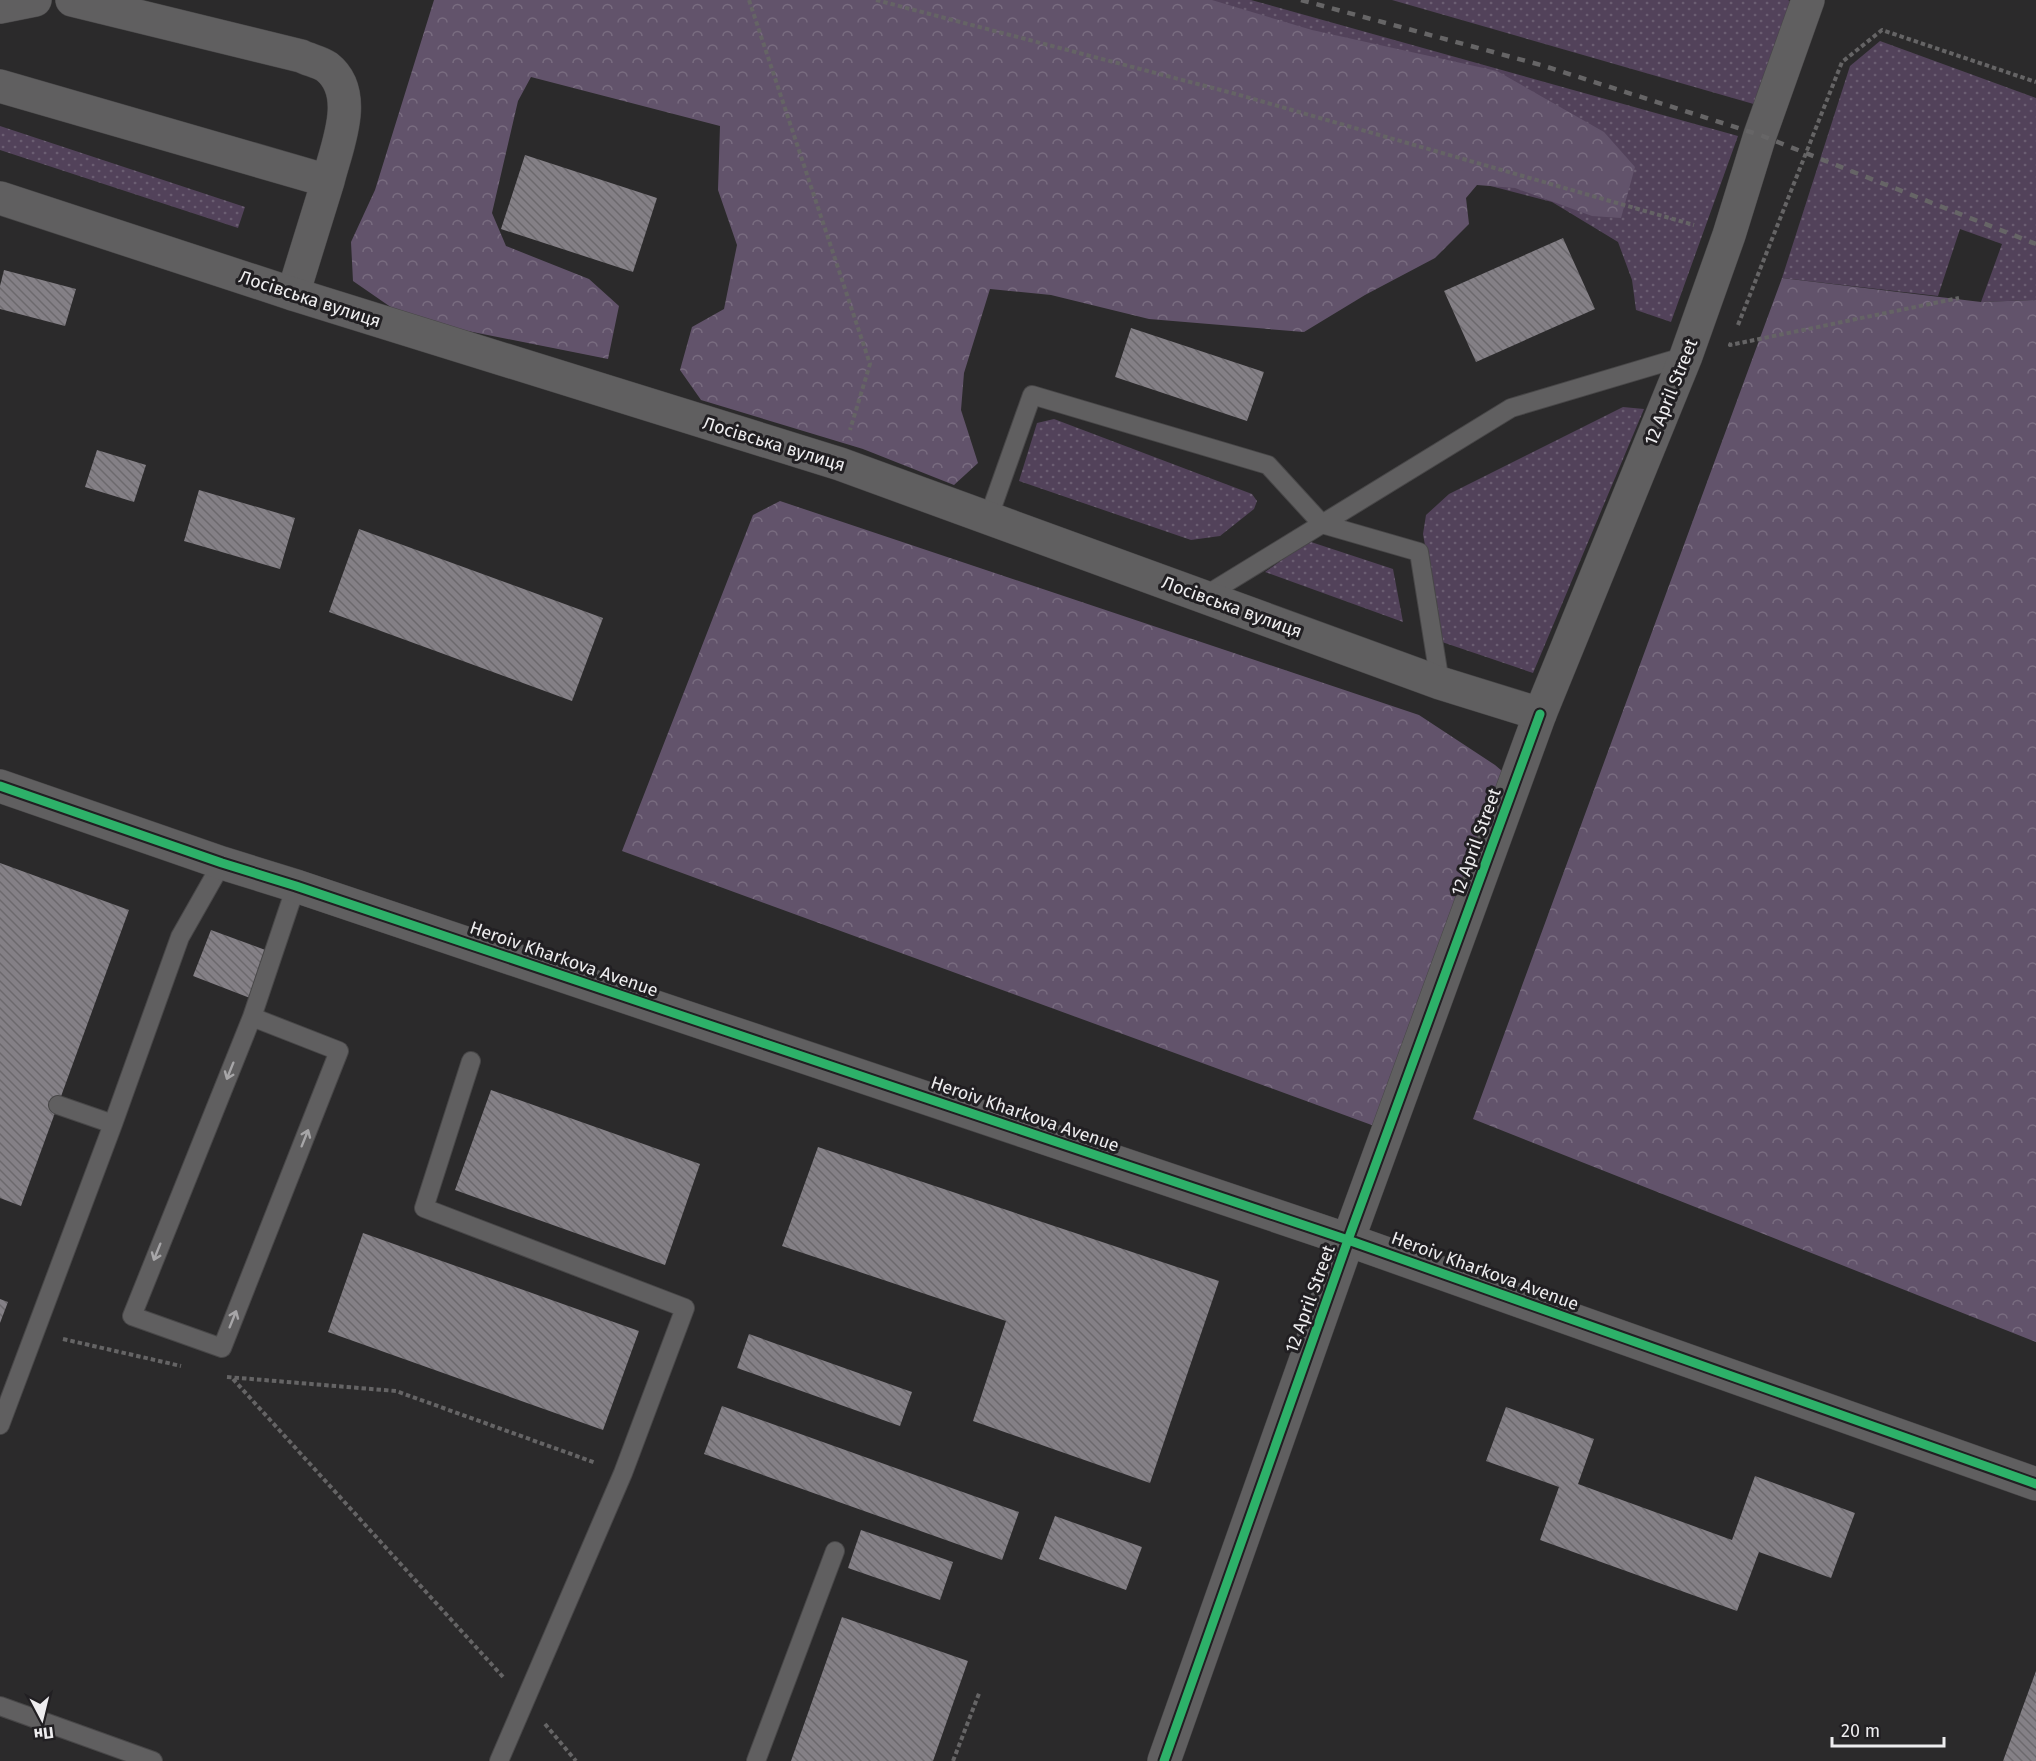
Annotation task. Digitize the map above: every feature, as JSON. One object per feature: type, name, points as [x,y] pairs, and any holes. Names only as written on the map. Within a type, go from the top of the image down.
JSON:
[{"type":"street","points":[[0,7],[35,0]]},
{"type":"street","points":[[72,0],[301,56],[326,67],[338,81],[345,101],[342,124],[328,181],[293,294]]},
{"type":"street","name":"12 April Street","points":[[1164,1761],[1348,1240],[1540,714],[1686,356],[1808,0]]},
{"type":"street","points":[[0,86],[328,181]]},
{"type":"street","name":"Лосівська вулиця","points":[[0,198],[293,294],[840,464],[1440,683],[1540,714]]},
{"type":"street","name":"Heroiv Kharkova Avenue","points":[[0,786],[222,863],[1348,1240],[2036,1484]]},
{"type":"lane","points":[[1203,597],[1511,408],[1686,356]]},
{"type":"lane","points":[[988,519],[1032,395],[1268,465],[1322,524],[1419,552],[1440,683]]},
{"type":"lane","points":[[0,1425],[36,1333],[180,937],[222,863]]},
{"type":"lane","points":[[252,1017],[339,1051],[222,1348],[132,1316],[252,1017],[296,886]]},
{"type":"lane","points":[[471,1061],[424,1208],[686,1308],[623,1473],[499,1761]]},
{"type":"lane","points":[[58,1105],[113,1124]]},
{"type":"lane","points":[[756,1761],[835,1551]]},
{"type":"lane","points":[[0,1706],[153,1761]]},
{"type":"path","points":[[749,0],[870,364],[840,464]]},
{"type":"path","points":[[876,0],[1236,94],[1729,235]]},
{"type":"path","points":[[1959,298],[1730,345],[1842,62],[1882,30],[2036,82]]},
{"type":"path","points":[[36,1333],[186,1368]]},
{"type":"path","points":[[221,1376],[396,1390],[623,1473]]},
{"type":"path","points":[[232,1378],[525,1700],[576,1761]]},
{"type":"path","points":[[953,1761],[980,1691]]},
{"type":"shaded area","points":[[780,0],[1251,0],[1738,136],[1671,322],[1636,310],[1632,280],[1618,242],[1552,202]]},
{"type":"shaded area","points":[[1392,0],[1788,0],[1796,4],[1764,107]]},
{"type":"shaded area","points":[[1880,41],[2036,98],[2036,300],[1981,302],[2002,244],[1960,229],[1938,296],[1782,278],[1850,66]]},
{"type":"shaded area","points":[[0,126],[245,207],[238,228],[0,150]]},
{"type":"shaded area","points":[[1623,407],[1644,409],[1533,673],[1442,642],[1423,534],[1426,515],[1449,494]]},
{"type":"shaded area","points":[[1054,419],[1252,494],[1257,501],[1254,509],[1220,536],[1191,540],[1019,481],[1037,423]]},
{"type":"shaded area","points":[[1308,541],[1393,569],[1403,622],[1265,572]]},
{"type":"green space","points":[[434,0],[1212,0],[1312,30],[1497,71],[1604,132],[1635,167],[1621,218],[1592,216],[1515,188],[1477,185],[1466,198],[1469,224],[1435,258],[1365,295],[1304,332],[1149,319],[1051,295],[990,289],[964,373],[961,410],[978,463],[954,485],[863,449],[701,400],[680,370],[692,327],[724,309],[737,245],[718,190],[720,126],[531,77],[518,101],[492,213],[506,246],[589,279],[619,306],[608,359],[408,319],[353,281],[351,242],[375,190]]},
{"type":"green space","points":[[1782,278],[1981,302],[2036,300],[2036,1342],[1473,1119]]},
{"type":"green space","points":[[780,501],[1419,715],[1495,765],[1515,782],[1388,1131],[622,851],[753,515]]},
{"type":"building","points":[[525,155],[657,198],[633,272],[501,229]]},
{"type":"building","points":[[1563,238],[1595,309],[1476,362],[1444,291]]},
{"type":"building","points":[[4,270],[76,289],[65,326],[0,309],[0,286]]},
{"type":"building","points":[[1131,328],[1264,372],[1247,421],[1115,377]]},
{"type":"building","points":[[97,450],[146,465],[134,502],[85,487]]},
{"type":"building","points":[[199,490],[295,518],[280,569],[184,541]]},
{"type":"building","points":[[359,529],[603,618],[572,701],[329,612]]},
{"type":"building","points":[[0,863],[129,910],[21,1206],[0,1198]]},
{"type":"building","points":[[211,930],[268,951],[250,998],[193,976]]},
{"type":"building","points":[[491,1090],[700,1164],[665,1265],[455,1190]]},
{"type":"building","points":[[818,1147],[1219,1281],[1150,1483],[973,1421],[1006,1321],[782,1246]]},
{"type":"building","points":[[363,1233],[639,1331],[603,1430],[328,1332]]},
{"type":"building","points":[[0,1299],[8,1302],[0,1323]]},
{"type":"building","points":[[749,1334],[912,1392],[900,1426],[737,1368]]},
{"type":"building","points":[[722,1406],[1019,1512],[1002,1560],[704,1454]]},
{"type":"building","points":[[1506,1407],[1594,1439],[1578,1484],[1732,1540],[1755,1476],[1855,1513],[1831,1578],[1759,1552],[1737,1611],[1540,1540],[1559,1487],[1486,1461]]},
{"type":"building","points":[[1055,1516],[1142,1547],[1126,1590],[1039,1559]]},
{"type":"building","points":[[861,1530],[953,1562],[940,1600],[848,1568]]},
{"type":"building","points":[[842,1617],[968,1661],[933,1761],[791,1761]]},
{"type":"building","points":[[2036,1671],[2036,1761],[2003,1761]]},
{"type":"railway","points":[[1301,0],[1541,65],[1760,135],[2036,244]]},
{"type":"cycle path","points":[[1164,1761],[1348,1240],[1540,714]]},
{"type":"cycle path","points":[[0,786],[222,863],[1348,1240],[2036,1484]]}]
